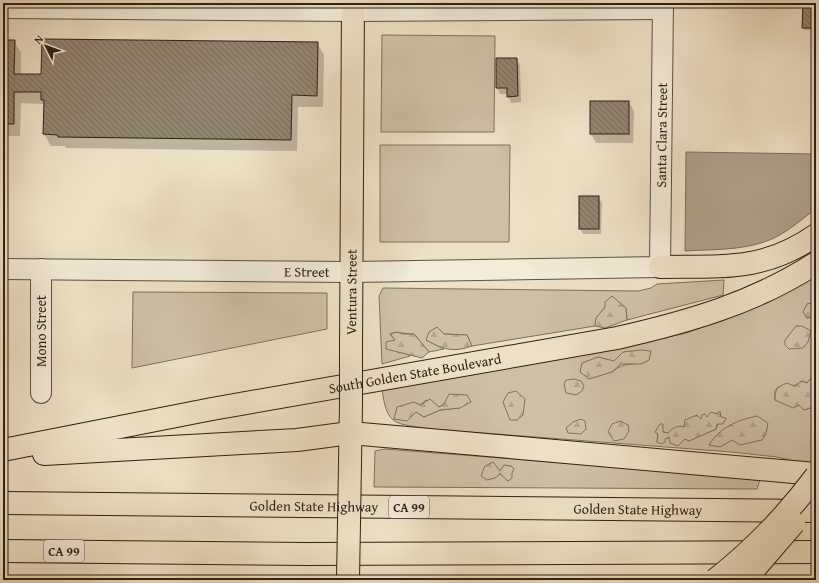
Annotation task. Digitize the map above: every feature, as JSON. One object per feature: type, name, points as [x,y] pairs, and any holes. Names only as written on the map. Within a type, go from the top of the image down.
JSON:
[{"type":"main road","name":"Ventura Street","points":[[348,580],[352,272],[353,7]]},
{"type":"main road","points":[[660,267],[725,266],[764,261],[783,254],[816,235]]},
{"type":"main road","name":"South Golden State Boulevard","points":[[3,450],[212,409],[617,338],[663,328],[708,315],[743,302],[816,263]]},
{"type":"main road","points":[[3,457],[297,440],[350,433],[816,475]]},
{"type":"main road","points":[[714,580],[754,546],[777,523],[816,475]]},
{"type":"main road","points":[[745,580],[773,549],[816,492]]},
{"type":"main road","name":"Golden State Highway","points":[[3,503],[816,510]]},
{"type":"main road","name":"CA 99","points":[[3,551],[305,554],[816,552]]},
{"type":"street","points":[[3,8],[41,6],[663,6]]},
{"type":"street","name":"Santa Clara Street","points":[[660,267],[663,6]]},
{"type":"street","name":"E Street","points":[[3,269],[352,272],[660,267]]},
{"type":"street","name":"Mono Street","points":[[41,269],[41,393]]},
{"type":"green space","points":[[382,35],[495,36],[494,132],[381,132]]},
{"type":"green space","points":[[380,145],[510,145],[509,242],[380,242]]},
{"type":"green space","points":[[816,276],[816,302],[807,304],[807,318],[816,316],[816,379],[810,379],[807,383],[802,381],[794,386],[778,387],[775,391],[775,400],[799,405],[804,410],[816,406],[816,460],[812,465],[777,457],[731,452],[431,429],[409,426],[401,424],[390,417],[384,402],[382,389],[629,346],[686,333],[736,315],[779,296]],"holes":[[[598,357],[614,362],[649,360],[622,366],[612,372]],[[426,400],[439,407],[444,404],[460,408],[440,410],[424,417],[416,412],[420,405]],[[720,412],[721,417],[716,429],[689,441],[673,437],[657,442],[658,434],[663,432],[668,433]]]},
{"type":"green space","points":[[724,280],[723,295],[627,320],[626,308],[605,307],[596,318],[595,326],[472,346],[467,335],[444,334],[426,340],[444,349],[429,352],[414,334],[393,333],[390,334],[395,340],[398,353],[404,352],[410,356],[382,364],[379,296],[383,288],[638,291],[651,288],[657,284]]},
{"type":"green space","points":[[133,292],[327,293],[327,329],[132,368]]},
{"type":"green space","points":[[612,296],[626,308],[627,320],[605,328],[595,326],[596,318],[605,307],[605,302]]},
{"type":"green space","points":[[816,302],[816,316],[807,318],[803,312],[807,304]]},
{"type":"green space","points":[[796,326],[802,326],[811,331],[808,342],[803,348],[789,349],[785,345],[785,340]]},
{"type":"green space","points":[[437,327],[444,334],[467,335],[472,346],[453,350],[443,348],[426,340],[429,332]]},
{"type":"green space","points":[[397,332],[403,334],[414,334],[429,352],[422,358],[386,349],[386,342],[395,340],[390,334]]},
{"type":"green space","points":[[641,350],[651,351],[649,360],[641,364],[621,364],[612,372],[589,379],[580,372],[582,363],[598,357],[614,361],[623,352]]},
{"type":"green space","points":[[574,379],[581,381],[584,386],[582,391],[576,395],[566,393],[564,384],[566,380]]},
{"type":"green space","points":[[810,379],[816,379],[816,406],[804,410],[799,405],[793,408],[775,400],[775,393],[781,386],[787,383],[794,386],[802,381],[807,383]]},
{"type":"green space","points":[[516,391],[525,399],[523,415],[517,420],[510,420],[503,402],[508,393]]},
{"type":"green space","points":[[449,394],[467,395],[471,402],[460,408],[440,410],[424,417],[416,412],[407,421],[394,419],[397,407],[414,402],[420,405],[430,399],[439,407],[444,404]]},
{"type":"green space","points":[[720,411],[721,417],[726,418],[723,424],[717,424],[716,429],[689,441],[685,439],[678,446],[670,443],[669,437],[661,444],[657,442],[658,434],[655,432],[660,424],[663,424],[663,432],[668,433],[675,427],[684,427],[685,420],[697,415],[701,419],[702,415],[705,414],[707,417],[711,412],[717,414]]},
{"type":"green space","points":[[757,416],[768,423],[766,434],[762,440],[740,445],[732,440],[720,447],[709,445],[718,433],[730,425]]},
{"type":"green space","points":[[581,419],[585,421],[586,429],[581,434],[568,433],[566,428],[573,422]]},
{"type":"green space","points":[[620,421],[628,425],[629,431],[624,439],[614,441],[608,432],[612,424]]},
{"type":"green space","points":[[385,449],[759,478],[760,480],[757,489],[374,487],[375,451]]},
{"type":"green space","points":[[493,462],[500,471],[504,465],[511,466],[514,469],[512,478],[508,481],[500,474],[495,478],[487,480],[481,476],[485,466]]},
{"type":"shaded area","points":[[686,152],[816,154],[816,209],[786,231],[765,242],[743,247],[685,251]]},
{"type":"building","points":[[803,3],[816,3],[816,28],[802,28]]},
{"type":"building","points":[[42,39],[318,42],[317,96],[292,95],[291,140],[58,137],[58,135],[43,134],[44,100],[41,100],[41,92],[14,92],[14,124],[3,124],[3,40],[15,40],[14,74],[41,74]]},
{"type":"building","points":[[496,58],[517,58],[518,96],[507,97],[507,88],[496,88]]},
{"type":"building","points":[[590,101],[629,101],[629,134],[590,134]]},
{"type":"building","points":[[579,196],[599,196],[599,229],[579,229]]}]
